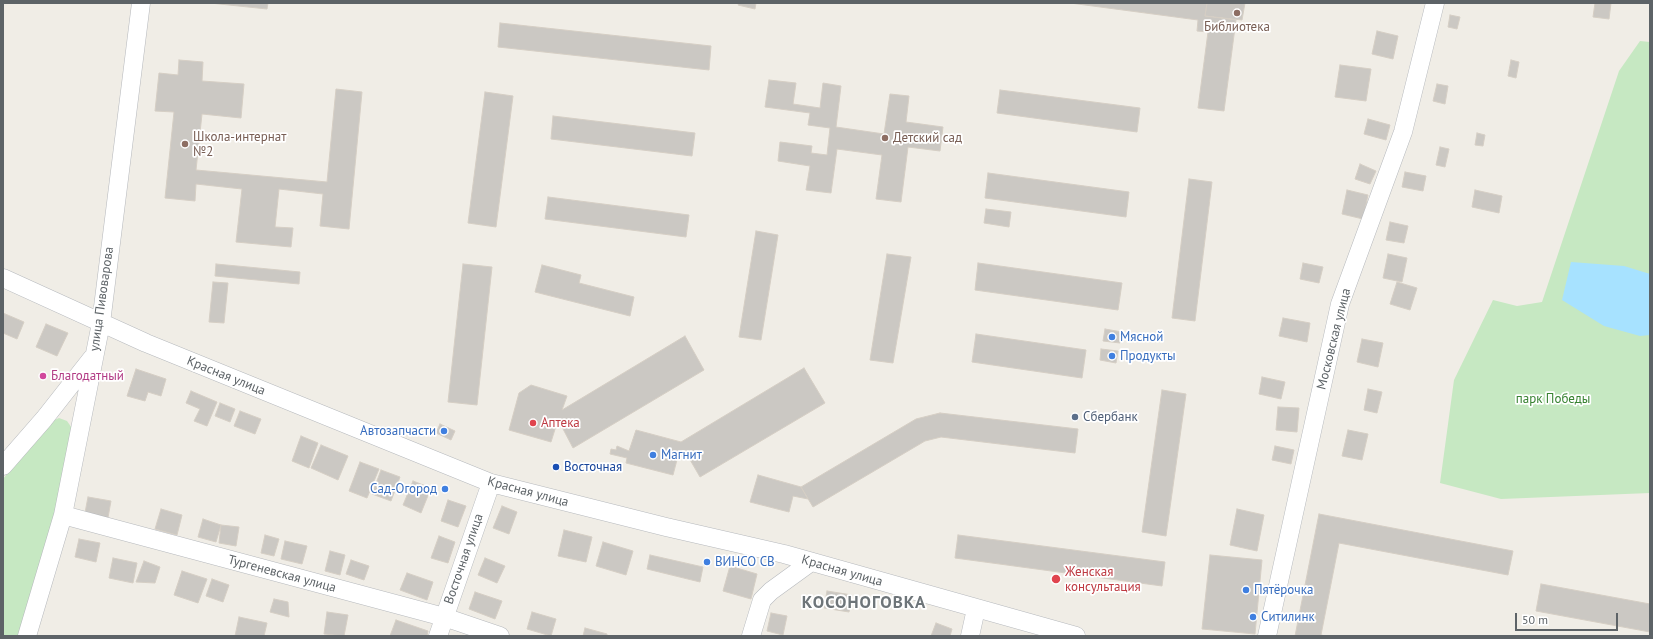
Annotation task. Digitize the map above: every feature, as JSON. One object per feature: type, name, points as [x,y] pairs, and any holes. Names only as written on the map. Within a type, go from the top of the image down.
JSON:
[{"type":"street","name":"улица Пивоварова","points":[[27,636],[63,515],[100,323],[141,3]]},
{"type":"street","name":"Московская улица","points":[[1267,636],[1340,304],[1403,132],[1436,3]]},
{"type":"street","name":"Красная улица","points":[[3,278],[160,349],[491,483],[811,562],[1076,636]]},
{"type":"street","points":[[3,466],[40,425],[94,356]]},
{"type":"street","name":"Восточная улица","points":[[438,636],[491,483]]},
{"type":"street","name":"Тургеневская улица","points":[[63,515],[444,617],[500,636]]},
{"type":"street","points":[[751,636],[762,600],[771,591],[811,562]]},
{"type":"street","points":[[970,636],[976,609]]},
{"type":"green space","name":"парк Победы","points":[[1640,41],[1650,42],[1650,493],[1501,499],[1440,483],[1454,380],[1493,300],[1517,306],[1542,302],[1619,71]]},
{"type":"green space","points":[[59,418],[67,421],[74,431],[54,524],[18,636],[3,636],[3,479],[50,422]]},
{"type":"water","points":[[1571,262],[1624,266],[1650,274],[1650,335],[1640,336],[1604,326],[1562,300]]},
{"type":"building","points":[[210,3],[268,3],[267,9]]},
{"type":"building","points":[[739,3],[756,3],[755,9],[738,5]]},
{"type":"building","points":[[1070,3],[1207,3],[1205,16],[1236,20],[1224,111],[1198,108],[1208,32],[1197,31],[1198,20]]},
{"type":"building","points":[[1207,3],[1245,3],[1242,20],[1205,16]]},
{"type":"building","points":[[1595,3],[1611,3],[1609,19],[1593,17]]},
{"type":"building","points":[[1450,15],[1460,17],[1457,29],[1448,27]]},
{"type":"building","points":[[500,23],[711,46],[709,70],[498,47]]},
{"type":"building","points":[[1377,31],[1398,36],[1393,59],[1372,54]]},
{"type":"building","name":"Школа-интернат №2","points":[[179,60],[203,62],[202,81],[244,84],[241,118],[202,114],[196,170],[327,182],[336,89],[362,92],[349,229],[320,226],[323,194],[279,189],[275,227],[293,228],[291,247],[236,242],[242,189],[196,184],[195,201],[165,198],[174,112],[155,111],[159,73],[178,75]]},
{"type":"building","points":[[1511,60],[1519,62],[1516,78],[1508,76]]},
{"type":"building","points":[[1340,65],[1371,69],[1366,101],[1335,97]]},
{"type":"building","name":"Детский сад","points":[[769,80],[796,83],[793,104],[820,108],[823,83],[841,86],[836,127],[884,134],[890,94],[909,96],[906,122],[943,127],[940,151],[908,147],[901,202],[876,199],[882,155],[837,149],[831,193],[806,190],[810,166],[778,161],[780,142],[812,146],[811,153],[827,155],[830,128],[808,125],[810,113],[765,107]]},
{"type":"building","points":[[1437,84],[1448,86],[1445,104],[1433,101]]},
{"type":"building","points":[[1000,90],[1140,108],[1137,132],[997,113]]},
{"type":"building","points":[[485,92],[513,96],[496,227],[468,223]]},
{"type":"building","points":[[553,116],[695,133],[692,156],[551,139]]},
{"type":"building","points":[[1368,119],[1390,125],[1386,140],[1364,134]]},
{"type":"building","points":[[1477,133],[1485,135],[1483,146],[1475,145]]},
{"type":"building","points":[[1440,147],[1449,149],[1445,167],[1436,165]]},
{"type":"building","points":[[1360,164],[1376,171],[1370,184],[1355,179]]},
{"type":"building","points":[[1405,172],[1426,176],[1423,191],[1402,187]]},
{"type":"building","points":[[988,173],[1129,192],[1126,217],[985,198]]},
{"type":"building","points":[[1189,179],[1212,182],[1195,321],[1172,318]]},
{"type":"building","points":[[1347,190],[1368,195],[1363,219],[1342,214]]},
{"type":"building","points":[[1475,190],[1502,196],[1499,213],[1472,207]]},
{"type":"building","points":[[548,197],[689,215],[686,237],[545,219]]},
{"type":"building","points":[[986,209],[1011,212],[1009,227],[984,223]]},
{"type":"building","points":[[1390,222],[1408,226],[1404,243],[1386,240]]},
{"type":"building","points":[[756,231],[778,235],[761,340],[739,337]]},
{"type":"building","points":[[887,254],[911,257],[893,363],[870,360]]},
{"type":"building","points":[[1388,254],[1407,258],[1402,282],[1383,278]]},
{"type":"building","points":[[978,263],[1122,283],[1118,310],[975,290]]},
{"type":"building","points":[[1303,263],[1323,267],[1319,283],[1300,279]]},
{"type":"building","points":[[216,264],[300,272],[299,284],[215,276]]},
{"type":"building","points":[[463,264],[492,267],[477,405],[448,402]]},
{"type":"building","points":[[542,265],[581,275],[579,283],[634,297],[630,316],[535,292]]},
{"type":"building","points":[[213,282],[228,283],[224,323],[209,322]]},
{"type":"building","points":[[1397,282],[1417,288],[1410,310],[1390,304]]},
{"type":"building","points":[[3,313],[24,322],[17,339],[3,333]]},
{"type":"building","points":[[1283,318],[1310,323],[1307,342],[1279,336]]},
{"type":"building","points":[[46,324],[68,333],[57,356],[36,347]]},
{"type":"building","points":[[1105,329],[1122,332],[1120,343],[1103,341]]},
{"type":"building","points":[[976,334],[1086,350],[1082,378],[972,362]]},
{"type":"building","points":[[685,336],[704,370],[573,448],[562,427],[556,426],[551,442],[509,430],[519,393],[531,385],[567,396],[562,410]]},
{"type":"building","points":[[1362,339],[1383,343],[1378,367],[1357,362]]},
{"type":"building","points":[[1101,349],[1118,351],[1116,363],[1100,360]]},
{"type":"building","points":[[804,368],[825,403],[700,477],[689,458],[678,456],[673,475],[626,463],[627,458],[610,454],[611,449],[616,450],[617,446],[629,451],[636,430],[681,442]]},
{"type":"building","points":[[136,369],[166,379],[161,396],[148,392],[145,401],[127,396]]},
{"type":"building","points":[[1262,377],[1285,382],[1281,399],[1259,394]]},
{"type":"building","points":[[1368,389],[1382,392],[1377,413],[1364,410]]},
{"type":"building","points":[[1162,390],[1186,394],[1166,536],[1142,532]]},
{"type":"building","points":[[191,391],[217,402],[207,426],[194,421],[200,409],[186,403]]},
{"type":"building","points":[[220,403],[235,409],[230,422],[215,416]]},
{"type":"building","points":[[1278,407],[1299,408],[1297,432],[1276,430]]},
{"type":"building","points":[[240,411],[261,419],[255,434],[234,426]]},
{"type":"building","points":[[940,413],[1078,429],[1075,453],[941,437],[925,441],[813,507],[801,487],[916,419]]},
{"type":"building","points":[[440,424],[455,431],[451,440],[436,433]]},
{"type":"building","points":[[1348,430],[1368,434],[1362,460],[1342,456]]},
{"type":"building","points":[[301,436],[318,443],[309,468],[292,461]]},
{"type":"building","points":[[321,445],[348,456],[338,480],[311,468]]},
{"type":"building","points":[[1275,446],[1294,450],[1291,464],[1272,460]]},
{"type":"building","points":[[360,462],[379,469],[367,498],[349,491]]},
{"type":"building","points":[[381,470],[400,477],[391,501],[372,494]]},
{"type":"building","points":[[758,475],[801,487],[808,499],[793,496],[789,512],[750,502]]},
{"type":"building","points":[[413,481],[431,488],[421,513],[403,505]]},
{"type":"building","points":[[88,497],[111,501],[107,523],[84,518]]},
{"type":"building","points":[[448,500],[466,506],[458,527],[441,521]]},
{"type":"building","points":[[502,506],[517,512],[509,534],[493,528]]},
{"type":"building","points":[[161,509],[182,515],[177,535],[155,529]]},
{"type":"building","points":[[1237,509],[1264,515],[1257,551],[1230,545]]},
{"type":"building","points":[[1319,514],[1513,551],[1508,575],[1339,543],[1321,635],[1326,636],[1295,636]]},
{"type":"building","points":[[203,519],[221,525],[216,542],[198,537]]},
{"type":"building","points":[[221,525],[239,527],[236,546],[219,543]]},
{"type":"building","points":[[564,530],[592,537],[586,562],[558,556]]},
{"type":"building","points":[[265,535],[279,539],[274,556],[261,553]]},
{"type":"building","points":[[958,535],[1165,562],[1162,586],[955,558]]},
{"type":"building","points":[[439,536],[455,542],[448,563],[431,558]]},
{"type":"building","points":[[79,539],[100,543],[96,562],[75,557]]},
{"type":"building","points":[[285,541],[307,546],[302,564],[281,559]]},
{"type":"building","points":[[603,542],[633,551],[626,575],[596,566]]},
{"type":"building","points":[[330,551],[345,555],[340,575],[325,571]]},
{"type":"building","points":[[650,555],[703,567],[700,582],[647,569]]},
{"type":"building","points":[[1210,555],[1262,560],[1255,634],[1202,629]]},
{"type":"building","points":[[113,558],[137,563],[133,583],[109,578]]},
{"type":"building","points":[[485,558],[505,566],[497,583],[478,575]]},
{"type":"building","points":[[351,560],[369,566],[364,580],[346,574]]},
{"type":"building","points":[[144,561],[160,567],[155,583],[136,582]]},
{"type":"building","points":[[730,566],[757,574],[751,599],[723,591]]},
{"type":"building","points":[[182,571],[207,579],[198,603],[174,595]]},
{"type":"building","points":[[407,573],[433,582],[427,600],[400,590]]},
{"type":"building","points":[[212,579],[229,585],[223,602],[206,596]]},
{"type":"building","points":[[1541,584],[1650,604],[1650,632],[1536,611]]},
{"type":"building","points":[[827,591],[852,595],[849,612],[824,608]]},
{"type":"building","points":[[475,592],[502,601],[495,619],[469,609]]},
{"type":"building","points":[[274,599],[288,602],[289,617],[270,612]]},
{"type":"building","points":[[327,612],[348,615],[344,636],[324,634]]},
{"type":"building","points":[[532,612],[556,619],[551,636],[527,629]]},
{"type":"building","points":[[771,613],[787,616],[783,635],[767,631]]},
{"type":"building","points":[[239,617],[267,623],[264,636],[235,636]]},
{"type":"building","points":[[396,620],[428,631],[427,636],[390,636]]},
{"type":"building","points":[[936,623],[952,629],[950,636],[931,636]]},
{"type":"building","points":[[585,628],[607,634],[607,636],[583,636]]},
{"type":"place","name":"Библиотека","points":[[1237,13]]},
{"type":"place","name":"Детский сад","points":[[885,138]]},
{"type":"place","name":"Школа-интернат №2","points":[[185,144]]},
{"type":"place","name":"Мясной","points":[[1112,337]]},
{"type":"place","name":"Продукты","points":[[1112,356]]},
{"type":"place","name":"Благодатный","points":[[43,376]]},
{"type":"place","name":"Сбербанк","points":[[1075,417]]},
{"type":"place","name":"Аптека","points":[[533,423]]},
{"type":"place","name":"Автозапчасти","points":[[444,431]]},
{"type":"place","name":"Магнит","points":[[653,455]]},
{"type":"place","name":"Восточная","points":[[556,467]]},
{"type":"place","name":"Сад-Огород","points":[[445,489]]},
{"type":"place","name":"ВИНСО СВ","points":[[707,562]]},
{"type":"place","name":"Женская консультация","points":[[1056,579]]},
{"type":"place","name":"Пятёрочка","points":[[1246,590]]},
{"type":"place","name":"Ситилинк","points":[[1253,617]]},
{"type":"district","name":"КОСОНОГОВКА","points":[[864,603]]}]
